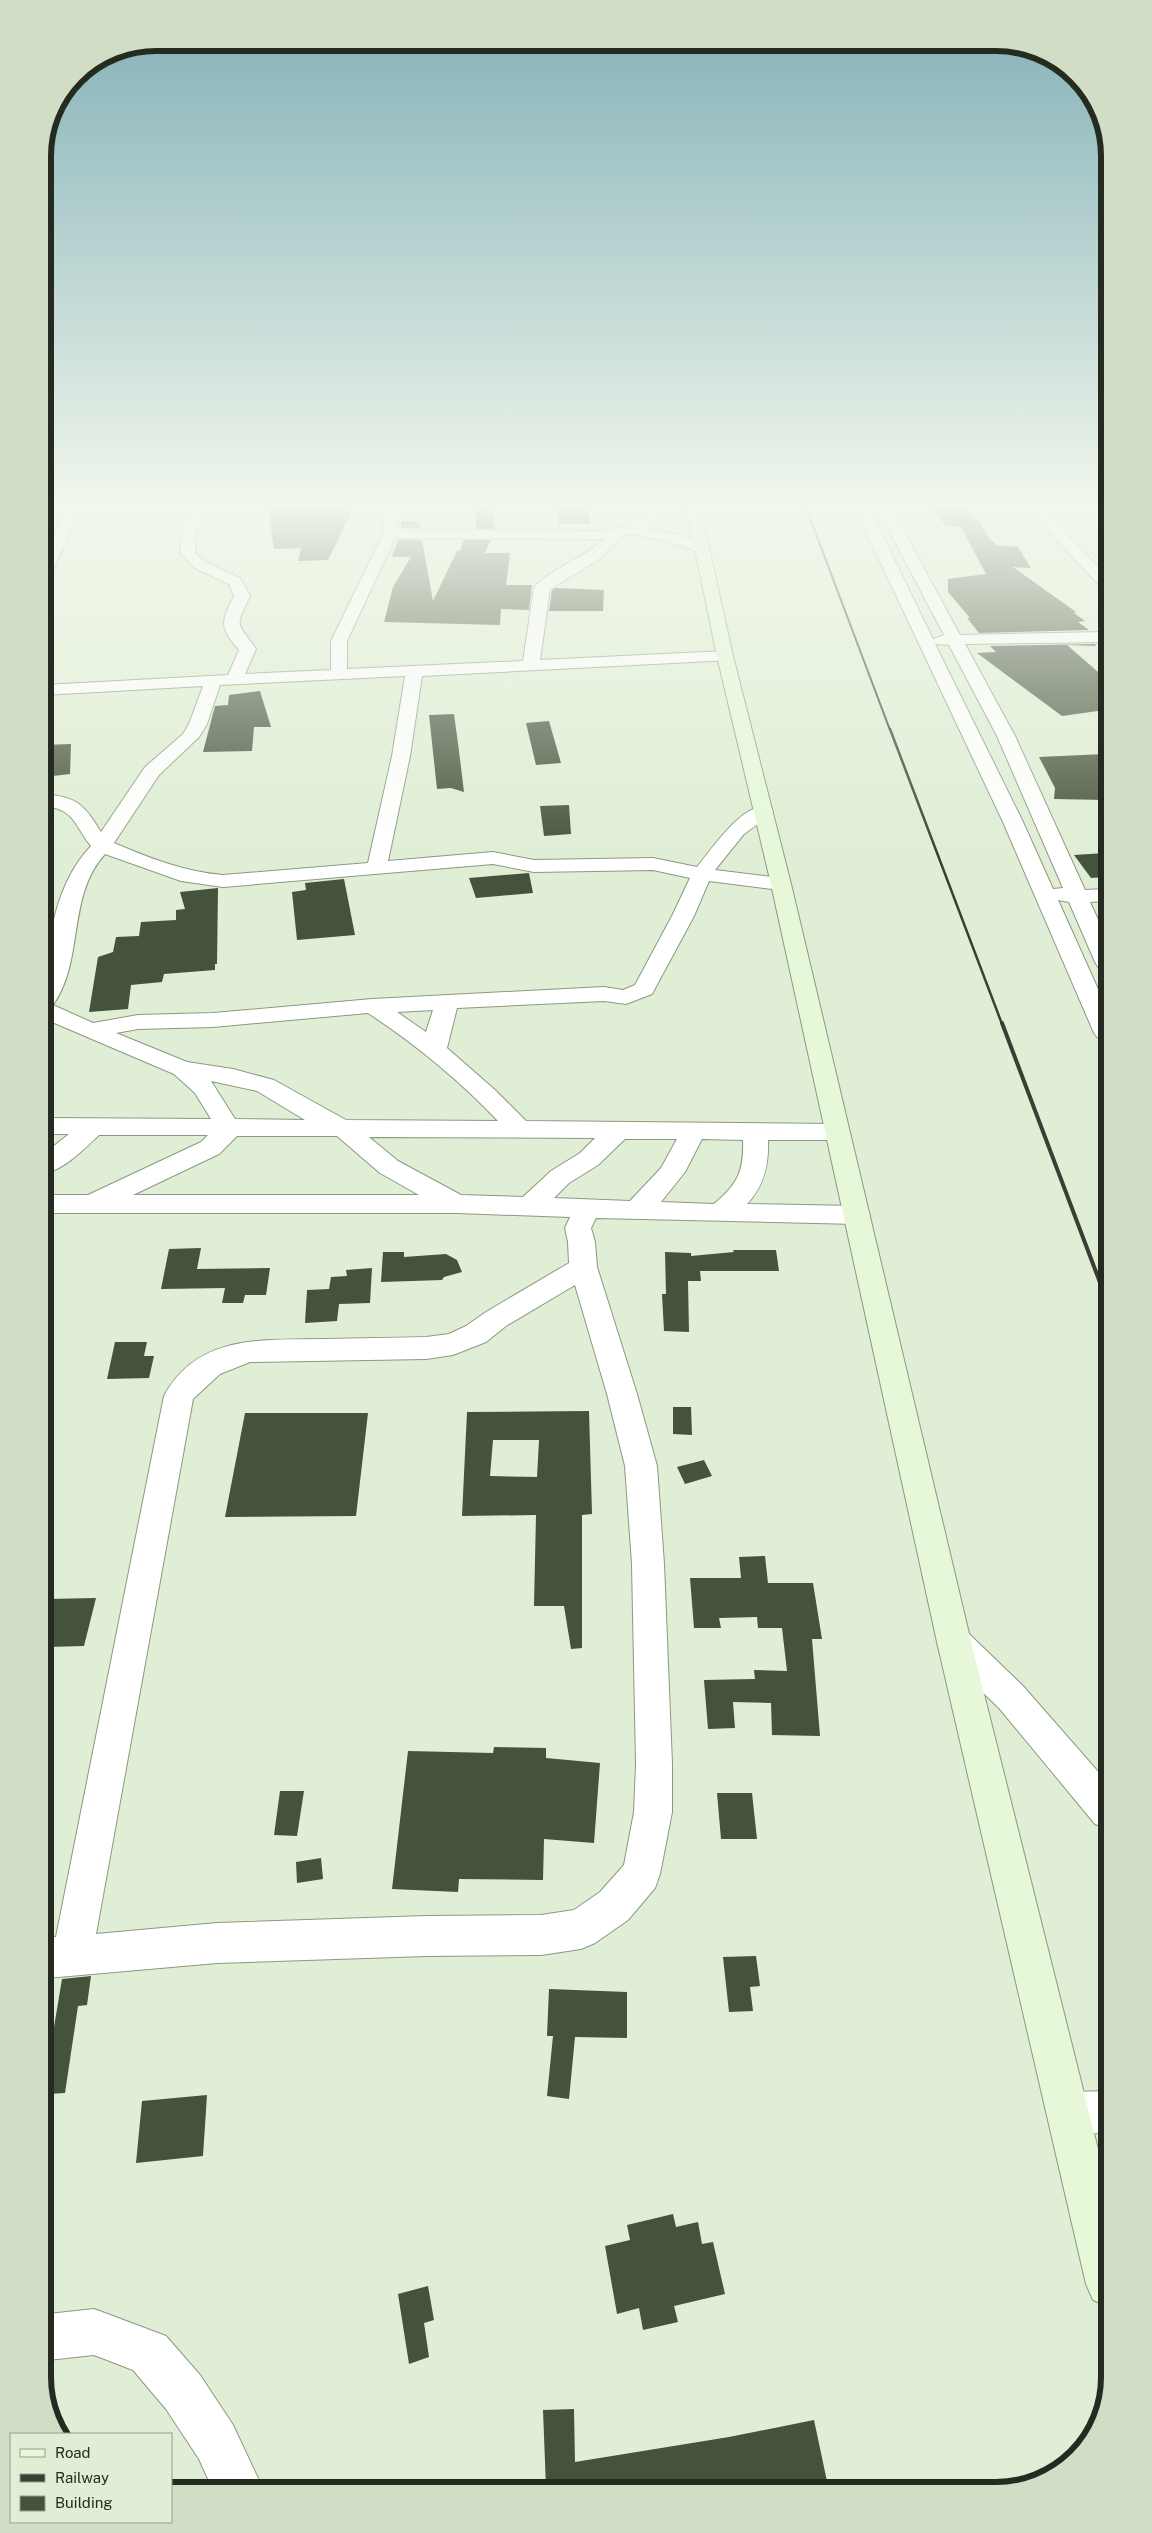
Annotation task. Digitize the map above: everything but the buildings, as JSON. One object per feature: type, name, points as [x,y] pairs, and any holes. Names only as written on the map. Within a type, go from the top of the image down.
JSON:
[{"type":"street","points":[[231,620],[233,633],[248,649],[235,678]]},
{"type":"street","points":[[339,675],[339,641],[349,620]]},
{"type":"street","points":[[531,666],[537,620]]},
{"type":"street","points":[[718,620],[781,884],[836,1132],[857,1215],[954,1642],[1089,2112],[1101,2215]]},
{"type":"street","points":[[916,620],[1045,892],[1101,1021]]},
{"type":"street","points":[[944,620],[1006,736],[1101,951]]},
{"type":"street","points":[[926,641],[1101,637]]},
{"type":"street","points":[[51,690],[214,679],[414,672],[726,656]]},
{"type":"street","points":[[377,866],[401,756],[414,672]]},
{"type":"street","points":[[51,990],[54,984],[66,914],[74,887],[85,864],[102,846],[152,771],[190,737],[198,724],[214,679]]},
{"type":"street","points":[[51,801],[66,804],[81,811],[102,846],[188,877],[222,881],[377,866],[493,858],[534,866],[653,864],[702,874],[781,884]]},
{"type":"street","points":[[90,1030],[138,1022],[213,1020],[448,1001],[604,994],[626,997],[644,989],[683,916],[702,874],[737,830],[763,811]]},
{"type":"street","points":[[1045,892],[1076,897],[1101,895]]},
{"type":"street","points":[[51,916],[66,914]]},
{"type":"street","points":[[435,1049],[439,1026],[448,1001]]},
{"type":"street","points":[[372,1006],[416,1034],[435,1049],[490,1098],[521,1131]]},
{"type":"street","points":[[51,1013],[68,1022],[182,1068],[233,1077],[265,1086],[345,1130],[389,1167],[457,1204]]},
{"type":"street","points":[[182,1068],[204,1088],[229,1129]]},
{"type":"street","points":[[51,1126],[345,1130],[836,1132]]},
{"type":"street","points":[[51,1161],[65,1152],[92,1127]]},
{"type":"street","points":[[91,1204],[210,1148],[229,1129]]},
{"type":"street","points":[[529,1206],[560,1177],[589,1158],[618,1131]]},
{"type":"street","points":[[637,1210],[667,1181],[680,1162],[693,1132]]},
{"type":"street","points":[[720,1213],[740,1197],[750,1181],[757,1159],[755,1132]]},
{"type":"street","points":[[51,1204],[457,1204],[720,1213],[857,1215]]},
{"type":"street","points":[[583,1268],[496,1319],[476,1334],[453,1344],[426,1348],[250,1351],[228,1356],[205,1366],[179,1396],[60,1957],[217,1944],[557,1933],[581,1929],[614,1906],[641,1874],[653,1812],[654,1764],[648,1564],[641,1466],[622,1394],[583,1268],[581,1252],[583,1239],[578,1228],[588,1208]]},
{"type":"street","points":[[954,1642],[1011,1697],[1101,1804]]},
{"type":"street","points":[[51,2337],[94,2332],[149,2353],[183,2392],[216,2442],[235,2482]]},
{"type":"railway","points":[[849,620],[890,730]]},
{"type":"railway","points":[[890,729],[1002,1024]]},
{"type":"railway","points":[[1002,1023],[1101,1285]]}]
